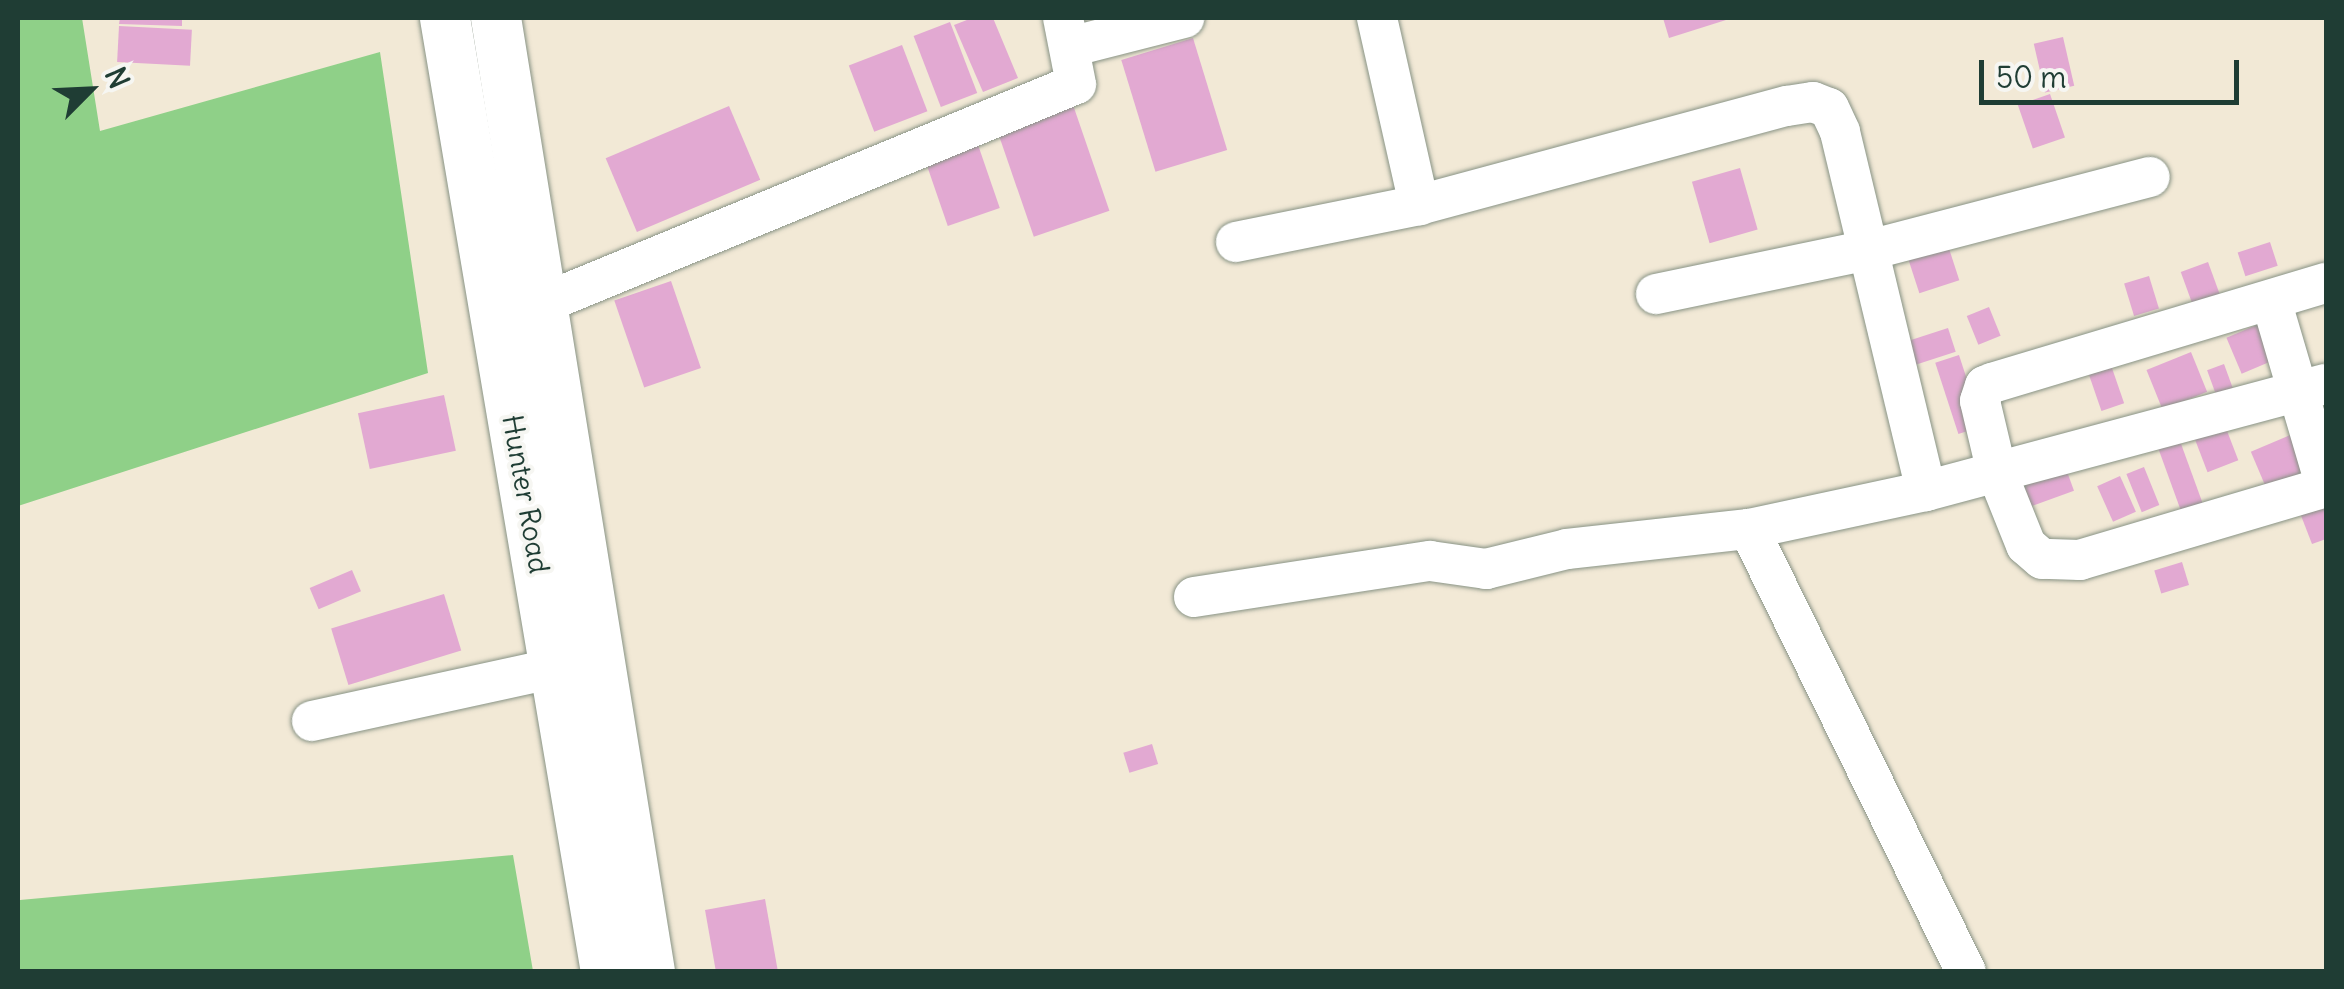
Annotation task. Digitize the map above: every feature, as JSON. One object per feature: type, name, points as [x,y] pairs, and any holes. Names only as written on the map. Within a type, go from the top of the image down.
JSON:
[{"type":"street","name":"Hunter Road","points":[[445,18],[578,663],[650,972]]},
{"type":"street","name":"Hunter Road","points":[[496,18],[544,303],[606,972]]},
{"type":"street","points":[[544,303],[1076,84],[1066,32],[1184,18]]},
{"type":"street","points":[[1377,18],[1420,204]]},
{"type":"street","points":[[1236,242],[1420,204],[1813,102],[1829,108],[1840,132],[1926,491]]},
{"type":"street","points":[[1656,294],[1869,250],[2150,178]]},
{"type":"street","points":[[2272,300],[2314,388],[2326,487],[2080,560],[2042,559],[2026,544],[1997,472],[1980,401],[1985,386],[2326,283]]},
{"type":"street","points":[[1194,597],[1430,561],[1486,569],[1567,549],[1749,528],[1926,491],[2314,388]]},
{"type":"street","points":[[1749,528],[1966,972]]},
{"type":"street","points":[[312,721],[578,663]]},
{"type":"green space","points":[[18,18],[82,18],[100,131],[380,52],[428,373],[18,506]]},
{"type":"green space","points":[[513,855],[533,971],[18,971],[18,892],[20,900]]},
{"type":"building","points":[[120,18],[182,18],[182,26],[119,24]]},
{"type":"building","points":[[972,18],[993,18],[1018,78],[983,92],[954,25]]},
{"type":"building","points":[[1663,18],[1725,18],[1726,20],[1669,38]]},
{"type":"building","points":[[950,22],[977,93],[941,107],[914,36]]},
{"type":"building","points":[[119,26],[192,30],[190,66],[117,62]]},
{"type":"building","points":[[2063,37],[2074,86],[2045,92],[2034,44]]},
{"type":"building","points":[[1193,38],[1227,150],[1155,172],[1121,60]]},
{"type":"building","points":[[902,45],[927,111],[874,132],[849,65]]},
{"type":"building","points":[[2050,94],[2065,137],[2033,149],[2018,105]]},
{"type":"building","points":[[1072,102],[1109,211],[1034,237],[996,128]]},
{"type":"building","points":[[729,106],[760,180],[637,232],[606,158]]},
{"type":"building","points":[[976,139],[1000,208],[948,226],[924,157]]},
{"type":"building","points":[[1740,168],[1758,230],[1710,243],[1692,182]]},
{"type":"building","points":[[1942,227],[1959,280],[1919,293],[1902,240]]},
{"type":"building","points":[[2270,242],[2278,266],[2245,276],[2238,253]]},
{"type":"building","points":[[2208,262],[2223,304],[2196,314],[2181,272]]},
{"type":"building","points":[[2149,276],[2159,309],[2134,316],[2124,284]]},
{"type":"building","points":[[671,281],[701,368],[644,388],[614,301]]},
{"type":"building","points":[[1989,307],[2001,336],[1978,345],[1967,316]]},
{"type":"building","points":[[2266,321],[2281,357],[2242,374],[2226,338]]},
{"type":"building","points":[[1948,328],[1956,352],[1911,366],[1903,343]]},
{"type":"building","points":[[2102,339],[2124,403],[2101,411],[2079,347]]},
{"type":"building","points":[[2191,352],[2207,392],[2163,410],[2146,370]]},
{"type":"building","points":[[1959,355],[1982,426],[1958,434],[1935,363]]},
{"type":"building","points":[[2224,364],[2235,394],[2218,400],[2207,370]]},
{"type":"building","points":[[444,395],[456,451],[370,469],[358,413]]},
{"type":"building","points":[[2224,423],[2238,460],[2208,472],[2193,435]]},
{"type":"building","points":[[2176,430],[2205,509],[2183,517],[2154,438]]},
{"type":"building","points":[[2295,433],[2314,478],[2270,497],[2251,452]]},
{"type":"building","points":[[2061,455],[2074,491],[2032,506],[2019,470]]},
{"type":"building","points":[[2144,467],[2159,505],[2142,512],[2126,474]]},
{"type":"building","points":[[2120,476],[2136,512],[2113,522],[2097,486]]},
{"type":"building","points":[[2326,507],[2326,539],[2312,544],[2300,513]]},
{"type":"building","points":[[2182,562],[2189,585],[2161,593],[2154,570]]},
{"type":"building","points":[[352,570],[361,591],[319,609],[310,588]]},
{"type":"building","points":[[444,594],[461,650],[348,685],[331,628]]},
{"type":"building","points":[[1152,744],[1158,764],[1129,773],[1123,753]]},
{"type":"building","points":[[765,899],[778,972],[716,972],[705,910]]}]
